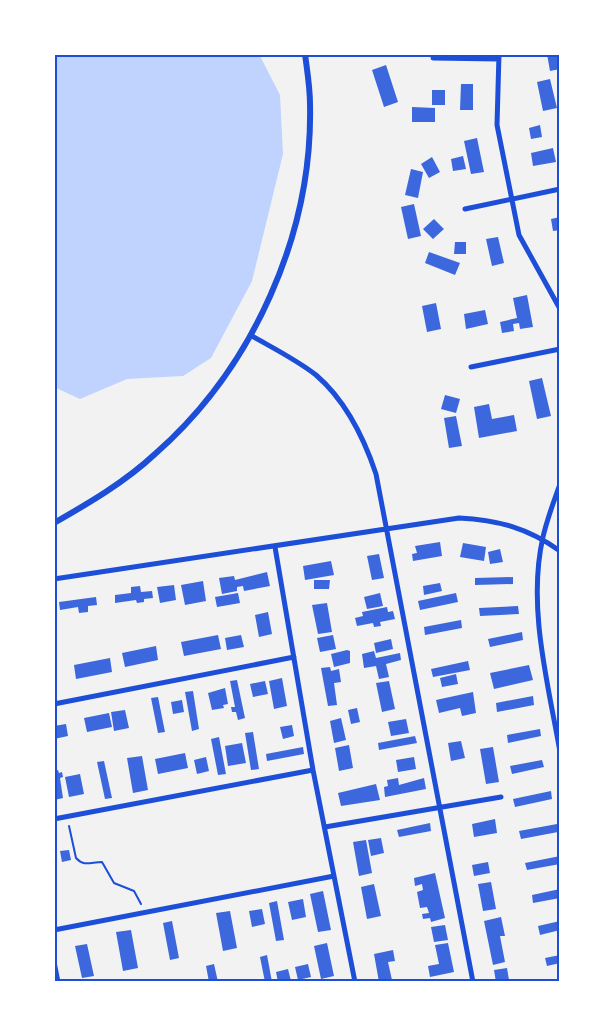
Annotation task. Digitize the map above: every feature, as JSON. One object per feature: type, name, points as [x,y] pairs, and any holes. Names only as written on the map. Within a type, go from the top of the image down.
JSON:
[{"type":"street","points":[[54,523],[123,480],[155,454],[188,422],[252,336],[277,280],[296,219],[307,158],[309,114],[305,54]]},
{"type":"street","points":[[433,58],[499,56],[497,125],[519,235],[560,309]]},
{"type":"street","points":[[465,208],[560,189]]},
{"type":"street","points":[[252,336],[316,376],[356,425],[376,474],[473,982]]},
{"type":"street","points":[[471,367],[560,349]]},
{"type":"street","points":[[560,484],[542,538],[537,587],[542,644],[560,752]]},
{"type":"street","points":[[54,579],[275,548],[459,518],[480,519],[521,528],[542,538],[560,551]]},
{"type":"street","points":[[275,548],[313,770],[355,982]]},
{"type":"street","points":[[54,704],[294,657]]},
{"type":"street","points":[[54,819],[313,770]]},
{"type":"street","points":[[325,827],[501,797]]},
{"type":"street","points":[[54,930],[334,876]]},
{"type":"street","points":[[54,962],[58,982]]},
{"type":"path","points":[[69,826],[76,858],[79,862],[85,865],[102,862],[114,883],[134,891],[141,904]]},
{"type":"water","points":[[54,54],[259,54],[280,95],[283,154],[252,281],[211,358],[183,376],[127,379],[80,399],[54,387]]},
{"type":"building","points":[[547,54],[560,54],[560,69],[550,71]]},
{"type":"building","points":[[386,65],[398,102],[384,107],[372,70]]},
{"type":"building","points":[[550,79],[557,108],[543,111],[537,82]]},
{"type":"building","points":[[461,84],[473,84],[473,110],[460,110]]},
{"type":"building","points":[[432,90],[445,90],[445,105],[432,105]]},
{"type":"building","points":[[412,107],[435,108],[435,122],[412,122]]},
{"type":"building","points":[[540,125],[542,137],[531,139],[529,128]]},
{"type":"building","points":[[477,138],[484,172],[471,174],[464,141]]},
{"type":"building","points":[[553,148],[556,162],[533,166],[531,153]]},
{"type":"building","points":[[463,156],[466,169],[453,171],[451,159]]},
{"type":"building","points":[[432,157],[440,172],[429,178],[421,164]]},
{"type":"building","points":[[411,169],[423,172],[418,198],[405,195]]},
{"type":"building","points":[[414,204],[421,236],[408,239],[401,207]]},
{"type":"building","points":[[560,217],[560,230],[553,231],[551,219]]},
{"type":"building","points":[[434,219],[444,229],[433,239],[423,229]]},
{"type":"building","points":[[498,237],[504,263],[492,266],[486,239]]},
{"type":"building","points":[[455,242],[466,242],[466,254],[454,254]]},
{"type":"building","points":[[429,252],[460,263],[455,275],[425,263]]},
{"type":"building","points":[[527,295],[533,327],[520,329],[519,323],[513,324],[514,331],[502,333],[500,322],[517,318],[513,298]]},
{"type":"building","points":[[436,303],[441,329],[427,332],[422,306]]},
{"type":"building","points":[[485,310],[488,324],[466,329],[464,314]]},
{"type":"building","points":[[542,378],[551,416],[537,419],[529,381]]},
{"type":"building","points":[[445,395],[460,399],[456,413],[441,409]]},
{"type":"building","points":[[489,404],[492,419],[514,415],[517,431],[479,438],[474,407]]},
{"type":"building","points":[[456,416],[462,446],[449,448],[444,418]]},
{"type":"building","points":[[440,542],[442,556],[413,561],[412,554],[417,553],[415,546]]},
{"type":"building","points":[[463,543],[486,547],[484,561],[460,557]]},
{"type":"building","points":[[500,549],[503,562],[490,564],[488,552]]},
{"type":"building","points":[[379,554],[384,578],[372,580],[367,556]]},
{"type":"building","points":[[331,561],[334,575],[305,580],[303,566]]},
{"type":"building","points":[[267,572],[270,586],[244,591],[243,586],[237,587],[237,591],[222,594],[219,578],[234,576],[235,580]]},
{"type":"building","points":[[513,577],[513,584],[475,585],[475,578]]},
{"type":"building","points":[[314,580],[330,580],[329,589],[314,589]]},
{"type":"building","points":[[203,581],[206,601],[185,605],[181,585]]},
{"type":"building","points":[[440,583],[442,591],[424,595],[423,586]]},
{"type":"building","points":[[174,585],[176,600],[160,603],[157,587]]},
{"type":"building","points":[[140,586],[141,592],[152,591],[153,598],[137,603],[136,600],[115,603],[115,595],[131,593],[131,587]]},
{"type":"building","points":[[238,593],[240,603],[217,607],[215,597]]},
{"type":"building","points":[[380,593],[383,606],[367,609],[364,597]]},
{"type":"building","points":[[456,593],[458,602],[420,610],[418,601]]},
{"type":"building","points":[[96,597],[97,605],[88,606],[88,612],[79,613],[78,607],[60,610],[59,602]]},
{"type":"building","points":[[327,603],[332,632],[318,634],[312,605]]},
{"type":"building","points":[[518,606],[519,614],[480,616],[479,608]]},
{"type":"building","points":[[387,607],[388,612],[393,611],[395,619],[380,622],[381,626],[374,627],[373,623],[357,626],[355,618],[363,616],[362,612]]},
{"type":"building","points":[[268,612],[272,634],[259,637],[255,615]]},
{"type":"building","points":[[461,620],[462,628],[425,635],[424,627]]},
{"type":"building","points":[[522,632],[523,640],[490,647],[488,639]]},
{"type":"building","points":[[218,635],[221,649],[184,656],[181,642]]},
{"type":"building","points":[[241,635],[244,647],[227,650],[225,638]]},
{"type":"building","points":[[333,635],[336,649],[320,652],[317,638]]},
{"type":"building","points":[[391,639],[393,649],[376,653],[374,643]]},
{"type":"building","points":[[156,646],[158,660],[125,667],[122,653]]},
{"type":"building","points":[[350,651],[350,663],[334,667],[331,654]]},
{"type":"building","points":[[374,651],[376,658],[400,653],[401,660],[386,664],[389,677],[379,679],[376,666],[364,668],[362,654]]},
{"type":"building","points":[[110,658],[112,672],[76,679],[74,665]]},
{"type":"building","points":[[468,661],[470,670],[433,677],[431,669]]},
{"type":"building","points":[[529,665],[533,680],[494,689],[490,673]]},
{"type":"building","points":[[330,667],[331,671],[339,669],[341,682],[334,683],[337,705],[328,706],[321,668]]},
{"type":"building","points":[[456,674],[458,684],[442,687],[440,678]]},
{"type":"building","points":[[282,678],[287,706],[274,709],[269,681]]},
{"type":"building","points":[[237,680],[245,718],[238,720],[236,712],[232,712],[231,707],[235,707],[230,681]]},
{"type":"building","points":[[265,681],[268,694],[253,697],[250,684]]},
{"type":"building","points":[[389,681],[395,709],[382,712],[376,683]]},
{"type":"building","points":[[225,688],[228,704],[223,705],[224,708],[212,710],[208,693]]},
{"type":"building","points":[[193,691],[199,729],[192,731],[185,692]]},
{"type":"building","points":[[473,692],[476,713],[462,716],[460,708],[439,713],[436,700]]},
{"type":"building","points":[[533,696],[534,705],[497,712],[496,703]]},
{"type":"building","points":[[158,697],[165,732],[158,733],[151,698]]},
{"type":"building","points":[[182,700],[184,712],[173,714],[171,702]]},
{"type":"building","points":[[357,708],[360,722],[351,724],[348,710]]},
{"type":"building","points":[[125,710],[129,728],[114,731],[111,712]]},
{"type":"building","points":[[109,713],[112,727],[87,732],[84,718]]},
{"type":"building","points":[[341,718],[346,740],[334,743],[330,721]]},
{"type":"building","points":[[406,719],[409,733],[391,736],[388,722]]},
{"type":"building","points":[[66,724],[68,736],[54,739],[54,726]]},
{"type":"building","points":[[292,725],[294,736],[283,739],[280,727]]},
{"type":"building","points":[[540,729],[541,736],[508,743],[507,735]]},
{"type":"building","points":[[253,732],[259,769],[251,770],[245,733]]},
{"type":"building","points":[[415,736],[417,743],[379,750],[378,743]]},
{"type":"building","points":[[219,737],[226,774],[218,775],[211,739]]},
{"type":"building","points":[[461,741],[465,758],[451,761],[448,743]]},
{"type":"building","points":[[242,743],[246,763],[228,766],[225,746]]},
{"type":"building","points":[[349,745],[353,768],[339,771],[335,748]]},
{"type":"building","points":[[303,747],[304,754],[267,761],[266,754]]},
{"type":"building","points":[[493,747],[499,782],[486,784],[480,749]]},
{"type":"building","points":[[185,753],[188,768],[158,774],[155,759]]},
{"type":"building","points":[[142,756],[148,790],[133,793],[127,758]]},
{"type":"building","points":[[206,757],[209,771],[197,774],[194,760]]},
{"type":"building","points":[[414,757],[416,769],[398,772],[396,760]]},
{"type":"building","points":[[542,760],[544,767],[512,774],[510,766]]},
{"type":"building","points":[[104,761],[112,798],[105,799],[97,762]]},
{"type":"building","points":[[58,770],[59,773],[62,772],[63,777],[60,778],[63,798],[54,800],[54,771]]},
{"type":"building","points":[[80,774],[84,794],[69,797],[65,777]]},
{"type":"building","points":[[398,778],[399,785],[424,778],[426,789],[385,797],[384,787],[388,786],[387,780]]},
{"type":"building","points":[[376,784],[380,800],[341,806],[338,793]]},
{"type":"building","points":[[551,791],[552,799],[515,807],[513,799]]},
{"type":"building","points":[[495,819],[497,833],[474,837],[472,824]]},
{"type":"building","points":[[430,823],[431,831],[399,837],[397,830]]},
{"type":"building","points":[[557,824],[558,832],[521,839],[519,831]]},
{"type":"building","points":[[381,838],[384,853],[371,856],[368,840]]},
{"type":"building","points":[[366,840],[372,873],[359,876],[353,842]]},
{"type":"building","points":[[69,850],[71,860],[62,862],[60,851]]},
{"type":"building","points":[[560,856],[560,864],[527,870],[525,863]]},
{"type":"building","points":[[488,862],[490,873],[474,876],[472,865]]},
{"type":"building","points":[[435,873],[445,918],[431,922],[430,918],[423,919],[422,914],[429,913],[427,907],[420,908],[417,892],[423,890],[422,884],[415,886],[414,878]]},
{"type":"building","points":[[491,882],[496,909],[483,911],[478,884]]},
{"type":"building","points":[[374,884],[381,916],[367,919],[361,887]]},
{"type":"building","points":[[560,889],[560,898],[533,903],[532,895]]},
{"type":"building","points":[[323,891],[331,930],[318,932],[310,894]]},
{"type":"building","points":[[303,899],[306,917],[292,920],[288,902]]},
{"type":"building","points":[[277,901],[284,940],[276,941],[269,903]]},
{"type":"building","points":[[262,909],[265,924],[252,927],[249,911]]},
{"type":"building","points":[[230,911],[237,948],[223,951],[216,913]]},
{"type":"building","points":[[501,917],[505,936],[500,936],[505,962],[493,965],[484,921]]},
{"type":"building","points":[[172,921],[179,958],[170,960],[163,923]]},
{"type":"building","points":[[560,921],[560,930],[540,935],[538,926]]},
{"type":"building","points":[[445,925],[448,940],[434,942],[431,927]]},
{"type":"building","points":[[131,930],[138,968],[123,971],[116,932]]},
{"type":"building","points":[[327,943],[334,976],[321,979],[314,946]]},
{"type":"building","points":[[448,943],[454,972],[430,977],[428,966],[439,964],[435,945]]},
{"type":"building","points":[[87,944],[94,976],[82,978],[75,946]]},
{"type":"building","points":[[393,950],[395,961],[388,962],[392,980],[379,982],[374,954]]},
{"type":"building","points":[[267,955],[272,982],[265,982],[260,957]]},
{"type":"building","points":[[560,955],[560,963],[547,966],[545,958]]},
{"type":"building","points":[[214,964],[218,982],[209,982],[206,966]]},
{"type":"building","points":[[308,964],[311,977],[298,980],[295,967]]},
{"type":"building","points":[[507,968],[509,980],[496,982],[494,970]]},
{"type":"building","points":[[288,969],[291,981],[278,982],[276,972]]}]
